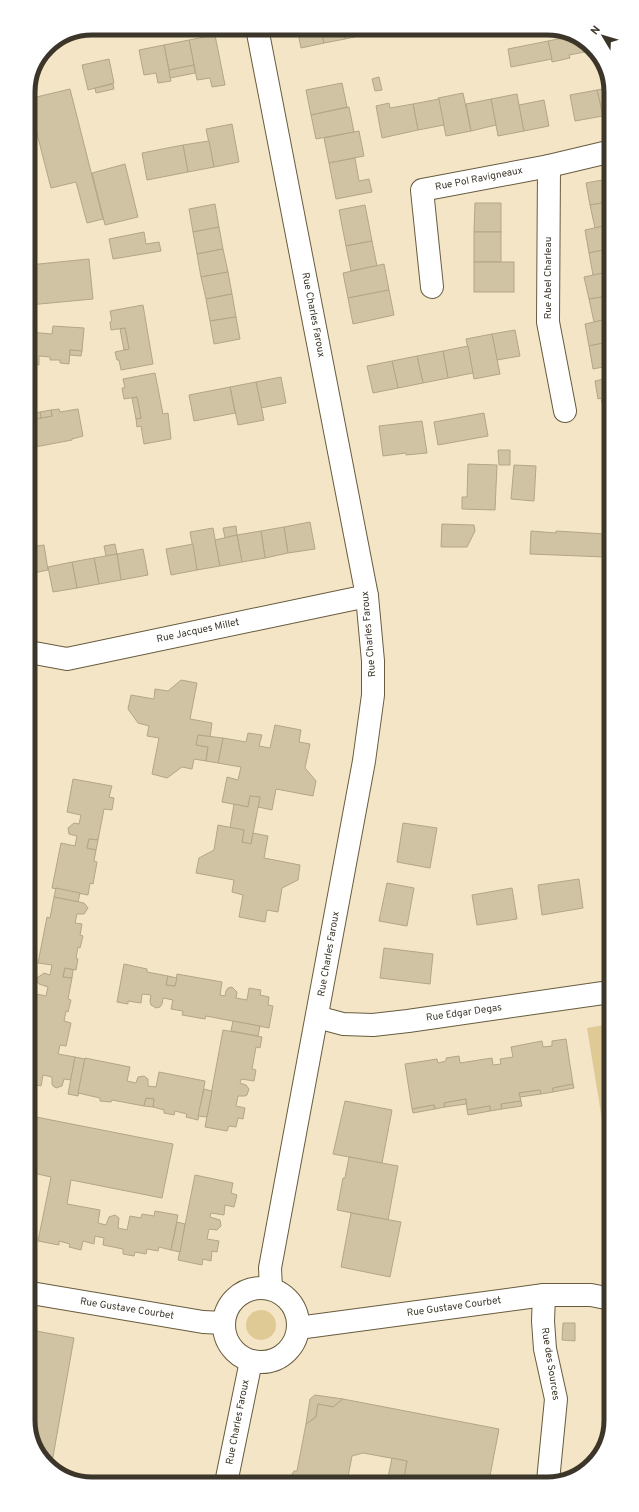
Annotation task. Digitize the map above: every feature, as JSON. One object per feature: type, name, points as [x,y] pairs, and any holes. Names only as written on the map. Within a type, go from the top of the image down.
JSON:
[{"type":"street","name":"Rue Charles Faroux","points":[[258,35],[367,596],[374,661],[373,695],[364,761],[270,1268],[271,1289]]},
{"type":"street","name":"Rue Pol Ravigneaux","points":[[432,287],[422,190],[549,166],[604,153]]},
{"type":"street","name":"Rue Abel Charleau","points":[[549,166],[548,322],[565,411]]},
{"type":"street","name":"Rue Jacques Millet","points":[[35,653],[68,659],[367,596]]},
{"type":"street","name":"Rue Edgar Degas","points":[[317,1016],[343,1024],[373,1025],[604,993]]},
{"type":"street","points":[[263,1288],[271,1289],[278,1291],[288,1299],[296,1312],[298,1328],[295,1339],[292,1346],[284,1354],[277,1358],[266,1362],[251,1360],[239,1355],[225,1335],[224,1323],[228,1308],[237,1296],[248,1290],[263,1288]]},
{"type":"street","name":"Rue Gustave Courbet","points":[[35,1294],[204,1322],[224,1323]]},
{"type":"street","name":"Rue Gustave Courbet","points":[[298,1328],[544,1295],[591,1295],[604,1298]]},
{"type":"street","name":"Rue des Sources","points":[[544,1295],[543,1321],[545,1349],[556,1399],[548,1477]]},
{"type":"street","name":"Rue Charles Faroux","points":[[227,1477],[251,1360]]},
{"type":"shaded area","points":[[604,1025],[604,1131],[587,1028]]},
{"type":"shaded area","points":[[261,1310],[272,1314],[276,1325],[272,1336],[261,1340],[250,1336],[246,1325],[250,1314]]},
{"type":"building","points":[[215,35],[225,85],[212,87],[210,78],[197,80],[189,40]]},
{"type":"building","points":[[298,35],[322,35],[324,43],[301,48]]},
{"type":"building","points":[[322,35],[344,35],[345,39],[324,43]]},
{"type":"building","points":[[344,35],[363,35],[345,39]]},
{"type":"building","points":[[564,38],[583,48],[583,52],[569,55],[570,58],[552,62],[548,41]]},
{"type":"building","points":[[189,40],[194,65],[169,70],[164,45]]},
{"type":"building","points":[[548,41],[552,59],[511,67],[508,49]]},
{"type":"building","points":[[164,45],[171,81],[158,83],[156,73],[144,75],[139,50]]},
{"type":"building","points":[[109,59],[114,83],[88,90],[82,65]]},
{"type":"building","points":[[194,65],[195,73],[170,78],[169,70]]},
{"type":"building","points":[[379,77],[382,90],[375,91],[372,79]]},
{"type":"building","points":[[342,83],[347,107],[311,115],[306,90]]},
{"type":"building","points":[[113,84],[114,89],[96,93],[95,88]]},
{"type":"building","points":[[70,89],[103,219],[87,223],[76,182],[51,188],[35,126],[35,97]]},
{"type":"building","points":[[604,89],[604,116],[603,116],[597,90]]},
{"type":"building","points":[[597,90],[603,116],[575,121],[570,95]]},
{"type":"building","points":[[463,93],[471,131],[446,136],[438,98]]},
{"type":"building","points":[[517,94],[524,131],[498,136],[491,99]]},
{"type":"building","points":[[439,99],[444,125],[418,130],[413,104]]},
{"type":"building","points":[[491,99],[496,125],[471,131],[466,104]]},
{"type":"building","points":[[544,100],[549,126],[524,131],[519,105]]},
{"type":"building","points":[[389,103],[390,108],[413,104],[418,130],[382,138],[376,106]]},
{"type":"building","points":[[349,107],[354,132],[316,139],[311,115]]},
{"type":"building","points":[[232,124],[239,162],[214,167],[206,129]]},
{"type":"building","points":[[359,131],[364,156],[329,163],[324,138]]},
{"type":"building","points":[[209,141],[214,167],[188,172],[183,145]]},
{"type":"building","points":[[183,145],[188,172],[147,180],[142,153]]},
{"type":"building","points":[[355,158],[359,181],[369,179],[372,192],[336,199],[329,163]]},
{"type":"building","points":[[125,164],[138,217],[105,225],[92,173]]},
{"type":"building","points":[[604,180],[604,203],[590,205],[586,183]]},
{"type":"building","points":[[475,203],[501,203],[501,232],[474,232]]},
{"type":"building","points":[[604,203],[604,226],[595,228],[590,205]]},
{"type":"building","points":[[215,204],[219,227],[193,232],[189,209]]},
{"type":"building","points":[[365,205],[372,241],[346,246],[339,210]]},
{"type":"building","points":[[604,226],[604,250],[589,253],[585,230]]},
{"type":"building","points":[[219,227],[223,249],[197,254],[193,232]]},
{"type":"building","points":[[144,232],[146,244],[159,242],[161,251],[113,259],[109,239]]},
{"type":"building","points":[[474,232],[501,232],[501,262],[474,262]]},
{"type":"building","points":[[372,241],[377,266],[351,271],[346,246]]},
{"type":"building","points":[[223,249],[228,272],[201,277],[197,254]]},
{"type":"building","points":[[604,250],[604,273],[593,275],[589,253]]},
{"type":"building","points":[[89,259],[93,299],[35,304],[35,264]]},
{"type":"building","points":[[474,262],[514,262],[514,292],[474,292]]},
{"type":"building","points":[[384,264],[389,290],[348,298],[343,273]]},
{"type":"building","points":[[228,272],[232,294],[206,299],[201,277]]},
{"type":"building","points":[[604,273],[604,297],[589,299],[584,277]]},
{"type":"building","points":[[389,290],[394,315],[353,324],[348,298]]},
{"type":"building","points":[[232,294],[236,317],[210,321],[206,299]]},
{"type":"building","points":[[604,297],[604,320],[594,322],[589,299]]},
{"type":"building","points":[[143,305],[153,364],[121,370],[119,360],[117,360],[115,352],[129,349],[125,328],[111,330],[110,322],[112,321],[110,311]]},
{"type":"building","points":[[236,317],[240,339],[214,344],[210,321]]},
{"type":"building","points":[[604,320],[604,343],[589,346],[585,324]]},
{"type":"building","points":[[53,326],[84,328],[82,351],[70,350],[69,364],[60,363],[60,360],[50,360],[50,357],[39,356],[39,365],[35,365],[35,333],[52,334]]},
{"type":"building","points":[[125,328],[129,349],[124,350],[120,329]]},
{"type":"building","points":[[515,330],[520,356],[497,360],[492,334]]},
{"type":"building","points":[[492,334],[500,374],[474,379],[466,339]]},
{"type":"building","points":[[604,343],[604,367],[593,369],[589,346]]},
{"type":"building","points":[[468,346],[473,373],[448,378],[443,351]]},
{"type":"building","points":[[70,350],[82,351],[81,356],[70,355]]},
{"type":"building","points":[[443,351],[448,378],[423,383],[417,356]]},
{"type":"building","points":[[417,356],[423,383],[398,388],[392,361]]},
{"type":"building","points":[[392,361],[398,388],[373,393],[367,366]]},
{"type":"building","points":[[155,373],[163,414],[168,413],[171,439],[144,444],[141,426],[137,427],[136,419],[141,418],[137,397],[124,399],[122,388],[125,388],[123,379]]},
{"type":"building","points":[[281,377],[286,403],[261,408],[256,382]]},
{"type":"building","points":[[604,379],[604,410],[601,398],[598,399],[595,381]]},
{"type":"building","points":[[256,382],[264,420],[238,425],[230,387]]},
{"type":"building","points":[[230,387],[235,413],[194,421],[189,395]]},
{"type":"building","points":[[137,397],[141,418],[136,419],[132,398]]},
{"type":"building","points":[[59,409],[60,412],[78,409],[83,436],[72,440],[35,447],[35,419],[52,416],[51,410]]},
{"type":"building","points":[[51,410],[52,416],[41,418],[40,412]]},
{"type":"building","points":[[40,412],[41,418],[35,419],[35,413]]},
{"type":"building","points":[[484,413],[488,436],[438,445],[434,422]]},
{"type":"building","points":[[422,421],[427,453],[406,455],[406,453],[383,456],[379,426]]},
{"type":"building","points":[[498,450],[510,450],[510,465],[499,465]]},
{"type":"building","points":[[468,464],[497,465],[495,510],[462,509],[462,497],[467,497]]},
{"type":"building","points":[[514,465],[536,466],[534,501],[511,499]]},
{"type":"building","points":[[310,522],[315,549],[288,553],[284,527]]},
{"type":"building","points":[[442,524],[474,525],[475,531],[467,547],[441,547]]},
{"type":"building","points":[[236,526],[237,535],[225,538],[223,528]]},
{"type":"building","points":[[284,527],[288,553],[265,558],[261,531]]},
{"type":"building","points":[[213,528],[220,566],[197,570],[190,532]]},
{"type":"building","points":[[261,531],[265,558],[242,562],[237,535]]},
{"type":"building","points":[[531,531],[556,533],[556,531],[604,534],[604,557],[530,554]]},
{"type":"building","points":[[237,535],[242,562],[220,566],[215,540]]},
{"type":"building","points":[[115,544],[117,554],[106,556],[104,546]]},
{"type":"building","points":[[193,544],[197,570],[171,575],[166,549]]},
{"type":"building","points":[[44,545],[48,570],[35,573],[35,546]]},
{"type":"building","points":[[143,549],[148,575],[121,580],[117,554]]},
{"type":"building","points":[[117,554],[121,580],[99,584],[94,558]]},
{"type":"building","points":[[94,558],[99,584],[77,588],[72,562]]},
{"type":"building","points":[[72,562],[77,588],[53,592],[48,567]]},
{"type":"building","points":[[181,680],[197,683],[190,719],[212,723],[210,737],[198,735],[196,745],[208,747],[206,761],[194,759],[192,769],[182,767],[167,778],[152,774],[159,738],[147,736],[149,726],[138,723],[128,709],[131,695],[154,699],[155,689],[168,691]]},
{"type":"building","points":[[275,725],[301,730],[299,742],[310,744],[305,768],[316,781],[313,796],[276,789],[272,810],[258,807],[260,797],[250,796],[248,807],[222,802],[227,777],[238,780],[241,767],[218,763],[223,738],[246,742],[248,733],[262,735],[259,746],[270,748]]},
{"type":"building","points":[[198,735],[223,738],[218,763],[206,761],[208,747],[196,745]]},
{"type":"building","points":[[73,779],[112,786],[109,797],[114,798],[112,810],[104,809],[98,840],[89,839],[87,848],[96,850],[94,861],[97,862],[93,884],[90,883],[88,895],[52,888],[61,843],[75,846],[77,836],[69,834],[68,828],[74,823],[79,824],[81,815],[67,812]]},
{"type":"building","points":[[250,796],[260,797],[251,844],[242,842],[244,830],[230,828],[234,804],[248,807]]},
{"type":"building","points":[[403,823],[437,828],[430,868],[397,862]]},
{"type":"building","points":[[218,825],[244,830],[242,842],[251,844],[253,833],[268,836],[264,858],[300,865],[298,880],[282,888],[278,912],[267,910],[265,922],[239,917],[243,895],[232,892],[234,880],[196,873],[199,858],[214,850]]},
{"type":"building","points":[[89,839],[98,840],[96,850],[87,848]]},
{"type":"building","points":[[579,879],[583,908],[542,915],[538,885]]},
{"type":"building","points":[[387,883],[414,888],[407,926],[379,921]]},
{"type":"building","points":[[56,888],[80,893],[78,902],[54,897]]},
{"type":"building","points":[[512,888],[517,919],[477,925],[472,895]]},
{"type":"building","points":[[54,897],[84,903],[88,908],[84,914],[77,914],[75,923],[82,924],[80,935],[83,936],[80,948],[78,947],[76,970],[65,968],[63,977],[72,978],[68,999],[71,1000],[68,1012],[66,1011],[64,1021],[71,1023],[66,1046],[60,1045],[58,1054],[75,1057],[71,1080],[64,1079],[62,1086],[56,1088],[52,1084],[52,1077],[43,1075],[41,1086],[35,1085],[35,994],[46,996],[48,987],[39,984],[37,982],[37,978],[44,973],[50,975],[52,965],[38,963],[47,917],[50,918]]},
{"type":"building","points":[[384,948],[433,954],[430,984],[380,978]]},
{"type":"building","points":[[124,964],[147,969],[147,972],[168,976],[166,985],[175,986],[177,974],[222,982],[220,995],[225,996],[228,988],[232,987],[237,992],[236,998],[247,1000],[249,988],[261,990],[260,995],[269,997],[268,1005],[273,1006],[269,1028],[206,1016],[205,1019],[182,1015],[183,1011],[171,1009],[173,1000],[163,998],[160,1007],[156,1008],[151,1005],[151,995],[142,994],[141,1003],[128,1001],[128,1004],[117,1002]]},
{"type":"building","points":[[65,968],[73,970],[72,978],[63,977]]},
{"type":"building","points":[[168,976],[177,978],[175,986],[166,985]]},
{"type":"building","points":[[233,1021],[260,1026],[258,1036],[231,1031]]},
{"type":"building","points":[[223,1030],[262,1037],[260,1048],[256,1047],[252,1069],[256,1070],[254,1081],[241,1079],[240,1083],[246,1085],[249,1089],[247,1095],[238,1096],[236,1106],[245,1108],[243,1119],[238,1118],[236,1127],[229,1126],[227,1131],[205,1127]]},
{"type":"building","points":[[566,1039],[573,1084],[553,1088],[553,1092],[541,1094],[540,1090],[519,1093],[521,1101],[501,1104],[502,1109],[490,1111],[490,1106],[467,1110],[466,1099],[444,1103],[445,1107],[435,1109],[434,1105],[412,1109],[405,1064],[437,1059],[438,1063],[446,1061],[446,1058],[459,1056],[460,1063],[492,1058],[493,1065],[501,1064],[500,1059],[513,1057],[511,1047],[542,1041],[543,1047],[552,1046],[552,1041]]},
{"type":"building","points":[[75,1057],[85,1059],[78,1096],[68,1094]]},
{"type":"building","points":[[85,1058],[130,1067],[127,1081],[136,1083],[138,1077],[144,1076],[148,1079],[148,1086],[156,1087],[159,1072],[205,1081],[198,1120],[186,1117],[187,1114],[175,1111],[174,1115],[164,1113],[164,1110],[153,1107],[154,1099],[146,1098],[144,1106],[112,1100],[111,1102],[100,1101],[100,1098],[78,1093]]},
{"type":"building","points":[[573,1084],[574,1088],[553,1092],[553,1088]]},
{"type":"building","points":[[204,1089],[212,1091],[207,1117],[198,1116]]},
{"type":"building","points":[[540,1090],[541,1094],[520,1097],[519,1093]]},
{"type":"building","points":[[146,1098],[154,1099],[153,1107],[144,1106]]},
{"type":"building","points":[[466,1099],[466,1104],[445,1107],[444,1103]]},
{"type":"building","points":[[345,1101],[392,1110],[382,1163],[333,1154]]},
{"type":"building","points":[[521,1101],[522,1106],[502,1109],[501,1104]]},
{"type":"building","points":[[434,1105],[435,1109],[413,1113],[412,1109]]},
{"type":"building","points":[[490,1106],[490,1111],[468,1115],[467,1110]]},
{"type":"building","points":[[35,1117],[173,1144],[162,1198],[71,1180],[67,1204],[100,1210],[98,1223],[106,1225],[109,1217],[115,1215],[119,1218],[118,1228],[127,1230],[130,1216],[141,1218],[142,1214],[154,1216],[155,1211],[178,1215],[171,1250],[159,1247],[158,1251],[147,1249],[146,1254],[135,1252],[134,1256],[123,1254],[123,1249],[103,1245],[104,1238],[95,1236],[94,1244],[83,1241],[81,1250],[69,1247],[70,1244],[59,1241],[59,1245],[38,1241],[51,1177],[35,1173]]},
{"type":"building","points":[[349,1157],[398,1166],[388,1220],[337,1210],[343,1178],[345,1178]]},
{"type":"building","points":[[195,1175],[233,1183],[231,1193],[237,1195],[234,1207],[225,1205],[224,1215],[211,1213],[210,1217],[220,1220],[221,1226],[217,1230],[209,1229],[207,1239],[219,1241],[217,1252],[212,1251],[211,1261],[203,1259],[202,1265],[178,1260]]},
{"type":"building","points":[[351,1213],[401,1222],[390,1277],[341,1267]]},
{"type":"building","points":[[177,1222],[185,1224],[180,1252],[171,1250]]},
{"type":"building","points":[[563,1323],[575,1323],[575,1341],[562,1340]]},
{"type":"building","points":[[35,1331],[74,1338],[52,1460],[41,1445],[36,1431]]},
{"type":"building","points":[[315,1395],[343,1399],[333,1407],[318,1404],[316,1417],[306,1424],[310,1399]]},
{"type":"building","points":[[343,1399],[499,1429],[490,1477],[404,1477],[407,1461],[363,1453],[352,1456],[348,1477],[292,1477],[294,1471],[297,1471],[306,1424],[316,1417],[318,1404],[333,1407]]},
{"type":"building","points":[[600,1441],[594,1452],[592,1452]]},
{"type":"building","points":[[392,1458],[407,1461],[404,1477],[388,1477]]}]
